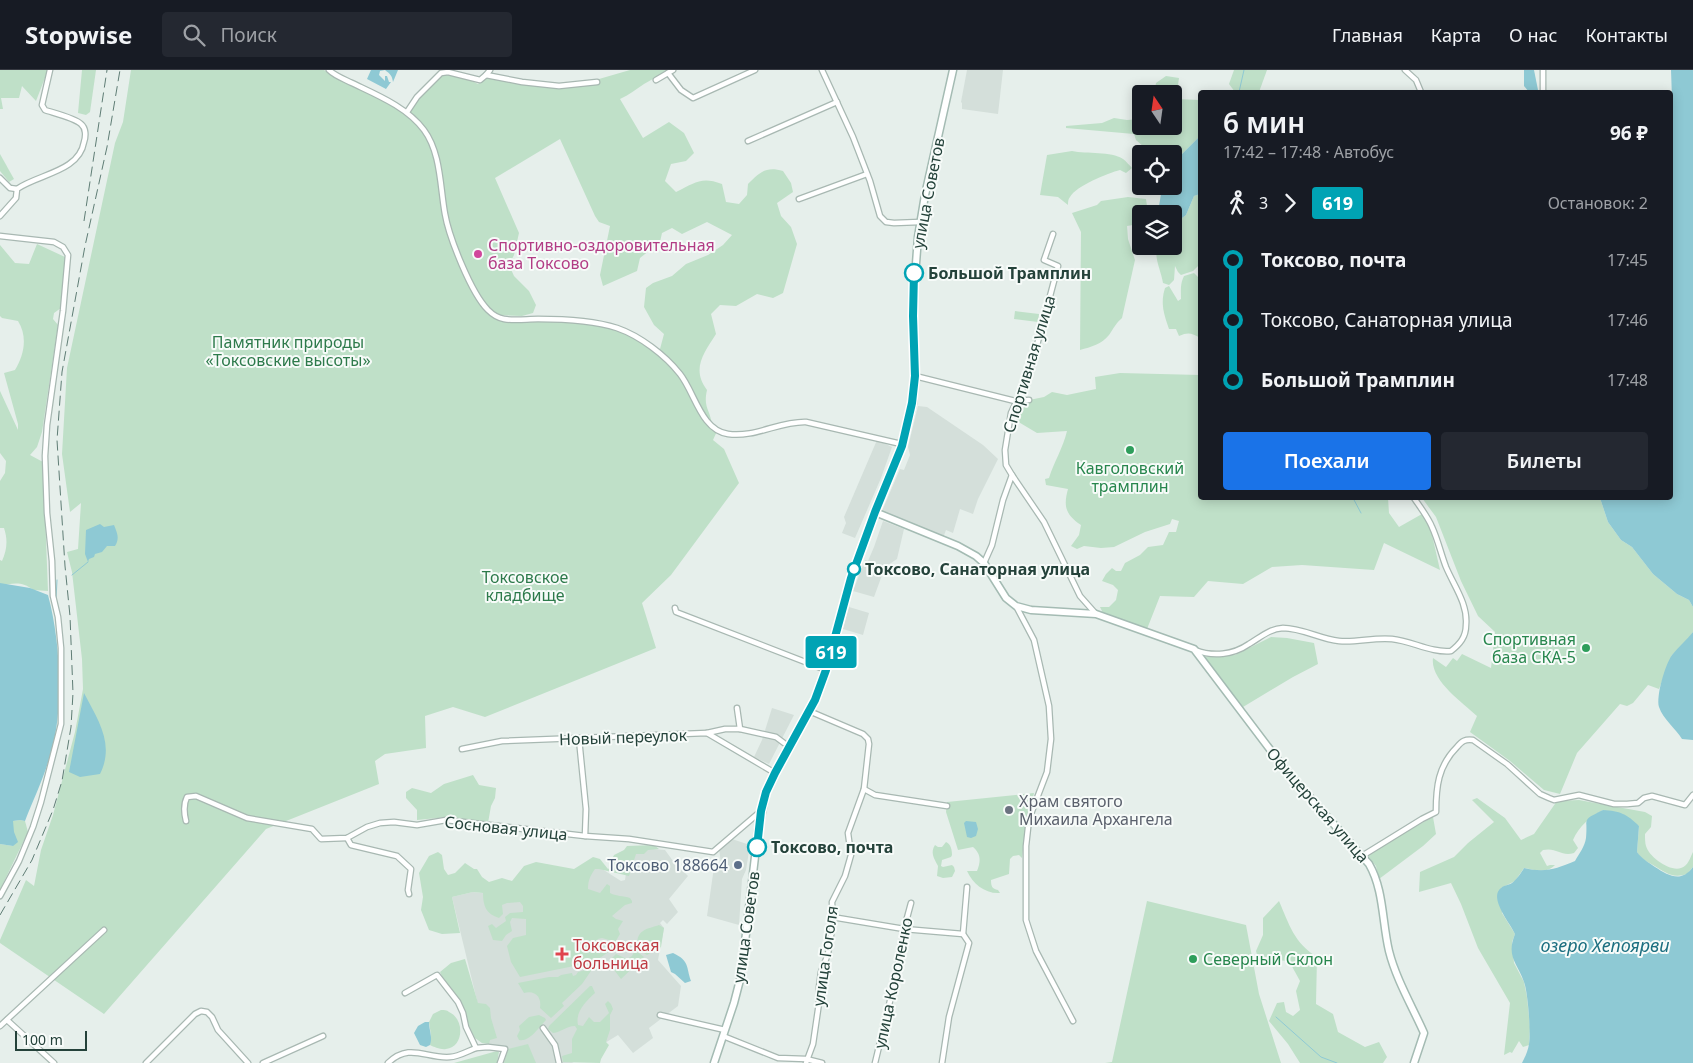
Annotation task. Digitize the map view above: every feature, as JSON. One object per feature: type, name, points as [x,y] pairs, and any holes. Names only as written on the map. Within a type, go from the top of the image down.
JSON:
[{"type":"main road","name":"улица Советов","points":[[714,1063],[741,976],[761,811],[766,792],[809,711],[826,670],[848,588],[875,512],[902,446],[912,403],[915,376],[913,303],[920,222],[953,70]]},
{"type":"main road","points":[[875,512],[958,546],[976,556],[984,563],[1006,598],[1016,606],[1031,610],[1096,614],[1194,649]]},
{"type":"main road","name":"Офицерская улица","points":[[1194,649],[1284,768],[1370,864],[1379,887],[1390,952],[1396,972],[1424,1033],[1414,1063]]},
{"type":"street","points":[[0,178],[10,188],[18,189],[60,169],[78,157],[83,148],[86,137],[85,128],[81,123],[45,110],[42,105],[50,70]]},
{"type":"street","points":[[329,70],[407,112],[425,131],[439,170],[449,234],[475,291],[486,309],[495,316],[503,319],[555,320],[602,324],[628,333],[651,347],[673,367],[690,388],[706,420],[718,431],[730,434],[755,432],[797,422],[806,422],[897,443],[902,446]]},
{"type":"street","points":[[407,112],[417,97],[441,72],[480,80],[490,70]]},
{"type":"street","points":[[656,80],[670,71],[681,90],[693,98],[755,70]]},
{"type":"street","points":[[1405,70],[1416,80],[1420,90]]},
{"type":"street","points":[[1543,70],[1543,90]]},
{"type":"street","points":[[824,71],[867,174],[880,216],[886,222],[920,222]]},
{"type":"street","points":[[486,75],[522,82],[559,86],[597,82]]},
{"type":"street","points":[[748,141],[837,102]]},
{"type":"street","points":[[799,199],[867,174]]},
{"type":"street","points":[[0,216],[16,198],[18,189]]},
{"type":"street","name":"Спортивная улица","points":[[1053,234],[1044,260],[1058,266],[1029,375],[1015,401],[1008,428],[1005,450],[1006,464],[1044,522],[1080,596],[1096,614]]},
{"type":"street","points":[[0,236],[54,242],[63,247],[68,255],[45,456],[53,596],[58,617],[61,648],[61,724],[33,827],[19,861],[0,896]]},
{"type":"street","points":[[915,376],[1015,401],[1029,400]]},
{"type":"street","points":[[984,563],[992,544],[1002,500],[1012,475]]},
{"type":"street","points":[[1194,649],[1204,654],[1228,653],[1240,650],[1270,630],[1282,628],[1294,629],[1340,642],[1392,639],[1435,650],[1452,651],[1464,637],[1466,614],[1462,600],[1446,567],[1432,525],[1415,500]]},
{"type":"street","points":[[1016,606],[1034,640],[1048,706],[1050,739],[1047,772],[1029,819],[1026,846],[1026,920],[1036,951],[1073,1021]]},
{"type":"street","points":[[675,608],[676,612],[826,670]]},
{"type":"street","points":[[736,708],[740,730]]},
{"type":"street","name":"улица Гоголя","points":[[806,1061],[813,1044],[821,972],[828,954],[833,923],[832,902],[845,876],[851,855],[848,833],[864,789],[868,739],[864,734],[809,711]]},
{"type":"street","points":[[707,734],[725,729],[740,730],[776,737],[784,743]]},
{"type":"street","name":"Новый переулок","points":[[462,749],[502,741],[707,734],[775,773]]},
{"type":"street","points":[[579,739],[586,809],[584,836]]},
{"type":"street","points":[[1362,856],[1402,830],[1436,812],[1436,796],[1440,771],[1445,761],[1467,739],[1474,740],[1507,764],[1540,794],[1554,800],[1579,795],[1614,804],[1627,804],[1638,803],[1644,798],[1652,796],[1685,805],[1693,795]]},
{"type":"street","points":[[864,789],[875,796],[947,806]]},
{"type":"street","name":"Сосновая улица","points":[[186,821],[184,812],[187,797],[196,796],[247,818],[312,829],[321,839],[347,838],[367,827],[380,823],[394,822],[417,825],[446,820],[584,836],[629,839],[713,852],[761,811]]},
{"type":"street","points":[[347,838],[351,845],[397,856],[411,869],[408,890],[410,894]]},
{"type":"street","points":[[942,1063],[950,1017],[969,943],[963,934],[967,887]]},
{"type":"street","name":"улица Короленко","points":[[876,1063],[911,903]]},
{"type":"street","points":[[832,917],[904,929],[963,934]]},
{"type":"street","points":[[0,1026],[104,930]]},
{"type":"street","points":[[405,993],[437,975],[458,1002],[463,1012],[466,1027],[476,1048]]},
{"type":"street","points":[[146,1063],[201,1011],[207,1012],[218,1030],[248,1063]]},
{"type":"street","points":[[660,1015],[724,1033],[778,1058],[791,1057],[822,1063]]},
{"type":"street","points":[[7,1020],[54,1063]]},
{"type":"street","points":[[543,1028],[555,1045],[559,1063]]},
{"type":"street","points":[[263,1063],[323,1036]]},
{"type":"street","points":[[388,1063],[395,1056],[410,1052],[451,1057],[476,1048],[488,1047],[505,1049],[500,1063]]},
{"type":"street","points":[[791,1057],[794,1063]]},
{"type":"shaded area","points":[[967,70],[1003,70],[998,114],[962,109],[961,102]]},
{"type":"shaded area","points":[[918,406],[927,407],[983,445],[998,459],[978,499],[973,514],[960,509],[953,533],[946,530],[943,538],[882,511],[900,469],[904,470],[910,455],[908,447]]},
{"type":"shaded area","points":[[877,440],[892,447],[855,538],[842,533],[846,523],[844,517]]},
{"type":"shaded area","points":[[883,521],[904,529],[897,559],[885,567],[874,597],[853,591],[865,560],[868,561],[874,547]]},
{"type":"shaded area","points":[[849,607],[869,613],[863,635],[843,629]]},
{"type":"shaded area","points":[[772,708],[794,715],[769,764],[754,757],[762,740]]},
{"type":"shaded area","points":[[729,838],[750,845],[746,870],[742,879],[739,925],[707,916],[713,874],[717,863],[721,864],[719,848]]},
{"type":"shaded area","name":"Токсовская больница","points":[[630,847],[665,850],[688,876],[669,899],[678,912],[667,924],[663,920],[660,923],[664,928],[658,960],[681,986],[678,1006],[649,1028],[653,1038],[633,1053],[618,1035],[572,1063],[503,1063],[508,1048],[489,1046],[452,897],[473,892],[517,897],[599,867],[621,881],[625,880]]},
{"type":"green space","points":[[0,70],[48,70],[36,101],[22,86],[19,98],[1,98],[3,109],[0,109]]},
{"type":"green space","points":[[82,70],[96,70],[90,112],[86,115],[78,113]]},
{"type":"green space","name":"Памятник природы «Токсовские высоты»","points":[[131,70],[324,70],[341,81],[351,82],[406,114],[418,98],[441,74],[460,77],[478,84],[487,77],[559,88],[598,83],[599,79],[630,70],[669,70],[620,99],[643,138],[669,122],[684,133],[694,153],[686,161],[671,164],[665,181],[676,192],[693,183],[703,181],[722,184],[726,202],[739,204],[747,195],[748,184],[760,173],[772,169],[783,171],[791,183],[793,192],[777,203],[781,216],[791,227],[797,244],[783,293],[773,298],[757,294],[736,306],[720,305],[711,314],[716,334],[701,361],[700,375],[707,390],[706,405],[712,425],[718,429],[713,440],[724,449],[739,483],[671,575],[642,603],[656,648],[485,717],[453,707],[425,716],[426,748],[385,754],[375,761],[379,784],[266,829],[104,1014],[0,943],[0,940],[26,880],[34,886],[41,850],[53,815],[75,732],[83,689],[82,659],[72,572],[67,552],[78,549],[81,503],[70,512],[62,454],[67,368],[115,143],[123,122]],"holes":[[[560,139],[599,222],[610,226],[600,275],[603,286],[637,271],[640,258],[660,242],[662,233],[672,228],[682,234],[707,222],[732,235],[723,245],[708,255],[686,264],[672,276],[653,283],[646,288],[644,307],[654,325],[664,334],[660,349],[615,327],[567,322],[502,321],[496,315],[522,316],[533,313],[536,305],[529,291],[514,276],[509,265],[514,255],[519,233],[495,178]]]},
{"type":"green space","points":[[1234,70],[1267,70],[1260,90],[1234,90],[1229,84]]},
{"type":"green space","points":[[1166,76],[1179,78],[1178,85],[1156,85]]},
{"type":"green space","points":[[1182,99],[1198,100],[1198,138],[1182,154],[1182,145],[1142,145],[1136,140],[1134,135],[1182,135]]},
{"type":"green space","points":[[1114,118],[1132,120],[1132,134],[1066,128],[1066,126],[1102,123]]},
{"type":"green space","points":[[1072,151],[1106,154],[1118,156],[1132,168],[1126,173],[1120,170],[1085,184],[1073,193],[1068,205],[1058,197],[1040,195],[1047,155]]},
{"type":"green space","points":[[0,154],[14,179],[9,182],[0,171]]},
{"type":"green space","points":[[1198,195],[1198,266],[1193,271],[1181,275],[1175,266],[1174,280],[1169,285],[1163,283],[1156,255],[1182,255],[1182,218],[1186,215],[1194,196]]},
{"type":"green space","points":[[1128,197],[1146,199],[1147,205],[1132,205],[1132,225],[1127,226],[1128,239],[1135,260],[1122,318],[1103,341],[1080,350],[1081,232],[1072,213],[1097,205],[1101,201]]},
{"type":"green space","points":[[37,244],[65,257],[64,296],[61,308],[54,313],[53,319],[58,325],[42,432],[37,447],[30,455],[43,462],[48,591],[33,590],[25,585],[17,584],[0,586],[0,560],[2,561],[4,557],[6,541],[4,528],[0,528],[0,481],[5,473],[6,461],[0,453],[0,391],[18,430],[4,373],[15,370],[23,352],[24,340],[18,321],[0,316],[0,245],[15,263],[29,264]]},
{"type":"green space","points":[[1194,273],[1198,277],[1198,337],[1190,334],[1179,336],[1176,329],[1169,329],[1164,314],[1165,288],[1169,286],[1178,301],[1181,299],[1181,284],[1184,276]]},
{"type":"green space","points":[[1015,311],[1039,314],[1038,322],[1014,319]]},
{"type":"green space","points":[[1120,373],[1198,375],[1198,500],[1388,500],[1389,513],[1399,527],[1422,514],[1430,526],[1440,570],[1384,543],[1374,570],[1302,565],[1272,567],[1243,584],[1208,581],[1194,597],[1160,596],[1147,629],[1103,613],[1100,607],[1109,607],[1116,600],[1118,590],[1113,585],[1102,581],[1106,574],[1112,568],[1116,571],[1121,571],[1125,563],[1140,555],[1148,547],[1163,545],[1169,532],[1176,532],[1179,521],[1172,519],[1170,524],[1145,532],[1114,547],[1084,546],[1077,549],[1071,546],[1079,535],[1081,525],[1072,518],[1067,510],[1068,489],[1046,485],[1045,479],[1049,478],[1067,431],[1037,433],[1015,420],[1029,400],[1044,397],[1052,392],[1067,395],[1096,389],[1095,377]]},
{"type":"green space","name":"Спортивная база СКА-5","points":[[1423,500],[1601,500],[1608,522],[1621,540],[1632,547],[1653,574],[1677,594],[1689,600],[1693,607],[1693,632],[1687,641],[1672,655],[1659,689],[1648,685],[1633,703],[1627,706],[1620,704],[1577,753],[1560,794],[1544,790],[1510,761],[1470,732],[1477,716],[1448,690],[1436,674],[1433,658],[1446,667],[1453,658],[1457,661],[1462,654],[1491,668],[1495,632],[1478,616],[1461,581],[1436,517]]},
{"type":"green space","points":[[1271,637],[1314,643],[1318,664],[1243,707],[1204,657],[1235,655]]},
{"type":"green space","points":[[473,775],[479,785],[496,788],[488,823],[448,817],[417,820],[417,810],[406,798],[406,792],[412,788],[431,793],[444,784]]},
{"type":"green space","points":[[1034,793],[1026,826],[1022,858],[1019,855],[1013,856],[1010,859],[1009,874],[991,880],[992,887],[1000,893],[989,892],[976,884],[967,871],[977,871],[980,861],[979,855],[973,847],[958,850],[946,812],[947,802]]},
{"type":"green space","points":[[1477,798],[1505,818],[1521,840],[1534,834],[1557,801],[1579,800],[1645,812],[1652,816],[1651,827],[1645,834],[1646,846],[1655,859],[1666,866],[1676,869],[1683,867],[1693,852],[1693,867],[1687,874],[1677,876],[1665,872],[1644,860],[1637,852],[1639,826],[1603,810],[1589,819],[1578,830],[1573,840],[1578,848],[1574,853],[1566,854],[1548,849],[1543,850],[1540,853],[1547,866],[1555,865],[1552,868],[1536,870],[1524,868],[1515,881],[1501,888],[1502,913],[1515,934],[1512,942],[1514,963],[1524,982],[1530,1027],[1529,1045],[1523,1047],[1519,1041],[1512,1053],[1504,1055],[1510,1003],[1478,948],[1451,883],[1419,892],[1420,872],[1454,857],[1494,822],[1472,800]]},
{"type":"green space","points":[[1433,817],[1436,834],[1379,879],[1376,866],[1368,856],[1396,837]]},
{"type":"green space","points":[[13,821],[25,821],[28,832],[0,890],[0,844],[13,846]]},
{"type":"green space","points":[[946,842],[950,846],[952,855],[942,860],[941,866],[952,865],[955,871],[952,877],[943,878],[937,876],[938,866],[933,856],[933,851],[935,845],[942,847]]},
{"type":"green space","points":[[654,845],[659,849],[648,850],[644,854],[636,854],[629,876],[599,869],[595,869],[592,874],[588,889],[600,893],[607,884],[610,886],[610,893],[630,898],[632,901],[632,903],[625,905],[612,916],[623,921],[618,929],[620,934],[610,951],[594,962],[520,977],[511,962],[507,946],[513,938],[526,935],[526,919],[512,918],[510,922],[512,931],[502,941],[493,940],[488,926],[492,924],[496,928],[506,921],[505,917],[510,913],[523,912],[523,906],[520,902],[502,905],[503,914],[499,918],[486,909],[483,893],[473,892],[452,897],[460,933],[442,934],[429,930],[421,910],[423,897],[419,873],[429,856],[438,852],[442,855],[444,869],[448,875],[455,873],[465,863],[477,869],[482,877],[489,882],[502,878],[512,881],[524,866],[536,862],[574,869],[593,857],[600,859],[608,869],[612,867],[611,861],[614,855],[624,850],[627,846]],"holes":[[[598,939],[609,940],[610,947],[604,953],[593,945]]]},
{"type":"green space","name":"Северный Склон","points":[[1147,901],[1246,925],[1259,994],[1281,1063],[1105,1063],[1112,1062]]},
{"type":"green space","points":[[1279,901],[1289,925],[1298,939],[1309,952],[1317,957],[1316,1004],[1333,1014],[1338,1032],[1365,1047],[1379,1042],[1387,1057],[1383,1063],[1300,1063],[1288,1044],[1269,1021],[1277,1003],[1284,1002],[1286,1012],[1293,1016],[1300,1010],[1296,991],[1300,981],[1289,961],[1274,960],[1260,966],[1256,951],[1263,935],[1263,918]]},
{"type":"green space","points":[[659,925],[664,928],[661,947],[647,955],[639,947],[638,937],[645,930]]},
{"type":"green space","points":[[635,950],[644,957],[621,979],[608,962],[616,954],[627,959],[632,956]]},
{"type":"green space","points":[[465,959],[478,1003],[486,1004],[490,1008],[497,1038],[490,1040],[489,1044],[482,1043],[475,1038],[462,1004],[447,987],[440,972],[451,963]]},
{"type":"green space","points":[[593,968],[582,984],[562,1003],[564,1006],[551,1018],[540,1008],[540,1001],[537,995],[528,992],[524,993],[518,983],[572,973],[573,976],[578,972]]},
{"type":"green space","points":[[592,986],[595,993],[580,1011],[578,1025],[583,1026],[589,1017],[594,1022],[600,1022],[609,1013],[605,1004],[608,1001],[613,1009],[610,1015],[610,1030],[606,1042],[609,1045],[600,1063],[563,1062],[562,1056],[572,1053],[572,1039],[577,1029],[575,1026],[572,1026],[553,1033],[548,1029],[549,1026]]},
{"type":"green space","points":[[441,1010],[447,1011],[454,1016],[460,1026],[459,1038],[456,1043],[446,1049],[430,1045],[429,1022],[433,1014]]},
{"type":"green space","points":[[539,1015],[546,1020],[530,1037],[519,1040],[517,1036],[520,1030],[519,1026],[529,1017]]},
{"type":"green space","points":[[528,1044],[536,1063],[504,1063],[508,1049]]},
{"type":"green space","points":[[499,1052],[497,1063],[454,1063]]},
{"type":"water","points":[[371,70],[385,70],[380,71],[379,75],[385,81],[385,76],[387,76],[389,82],[391,82],[386,89],[367,79]]},
{"type":"water","points":[[385,70],[398,70],[393,82],[390,75]]},
{"type":"water","points":[[1524,70],[1534,70],[1538,90],[1527,90],[1524,86]]},
{"type":"water","points":[[1671,70],[1693,70],[1693,607],[1689,600],[1677,594],[1653,574],[1632,547],[1621,540],[1608,522],[1601,500],[1673,500]]},
{"type":"water","points":[[1198,138],[1198,195],[1194,196],[1186,215],[1182,218],[1182,205],[1159,205],[1161,195],[1182,195],[1182,154]]},
{"type":"water","points":[[100,524],[104,527],[114,525],[118,536],[117,540],[115,546],[107,546],[102,552],[95,554],[94,557],[89,559],[88,562],[85,554],[86,530]]},
{"type":"water","points":[[0,583],[30,588],[48,595],[58,651],[59,693],[56,732],[43,776],[25,821],[13,821],[14,832],[18,842],[13,846],[0,844]]},
{"type":"water","points":[[1693,632],[1693,740],[1682,739],[1663,716],[1658,702],[1669,660]]},
{"type":"water","points":[[84,693],[103,732],[106,752],[100,774],[80,777],[69,772]]},
{"type":"water","name":"озеро Хепоярви","points":[[1603,810],[1623,814],[1639,826],[1637,852],[1643,859],[1655,867],[1670,875],[1679,876],[1684,875],[1693,867],[1693,1063],[1522,1063],[1530,1039],[1527,994],[1512,954],[1515,934],[1499,904],[1498,892],[1502,887],[1514,882],[1524,868],[1550,869],[1575,861],[1585,841],[1588,818]]},
{"type":"water","points":[[966,821],[976,822],[978,829],[976,836],[967,837],[964,823]]},
{"type":"water","points":[[673,953],[685,962],[691,981],[685,983],[671,972],[666,955]]},
{"type":"water","points":[[429,1022],[431,1037],[430,1045],[426,1047],[420,1045],[414,1033],[418,1026]]},
{"type":"waterway","points":[[1239,90],[1244,70]]},
{"type":"waterway","points":[[1354,500],[1361,513]]},
{"type":"waterway","points":[[72,575],[88,562]]},
{"type":"waterway","points":[[56,600],[57,580]]},
{"type":"waterway","points":[[1276,1017],[1321,1057],[1337,1063]]},
{"type":"railway","points":[[84,221],[107,70]]},
{"type":"railway","points":[[0,915],[32,860],[53,810],[62,781],[71,727],[73,693],[70,616],[57,440],[62,372],[85,246],[107,147],[120,70]]},
{"type":"bus line","name":"619","points":[[757,847],[761,811],[766,792],[815,700],[826,670],[851,578],[902,446],[912,403],[915,376],[914,273]]},
{"type":"place","name":"Спортивно-оздоровительная база Токсово","points":[[478,254]]},
{"type":"place","name":"Большой Трамплин","points":[[914,273]]},
{"type":"place","name":"Кавголовский трамплин","points":[[1130,450]]},
{"type":"place","name":"Токсово, Санаторная улица","points":[[854,569]]},
{"type":"place","name":"Спортивная база СКА-5","points":[[1586,648]]},
{"type":"place","name":"Храм святого Михаила Архангела","points":[[1009,810]]},
{"type":"place","name":"Токсово, почта","points":[[757,847]]},
{"type":"place","name":"Токсово 188664","points":[[738,865]]},
{"type":"place","name":"Токсовская больница","points":[[562,954]]},
{"type":"place","name":"Северный Склон","points":[[1193,959]]},
{"type":"park label","name":"Токсовское кладбище","points":[[525,586]]}]
